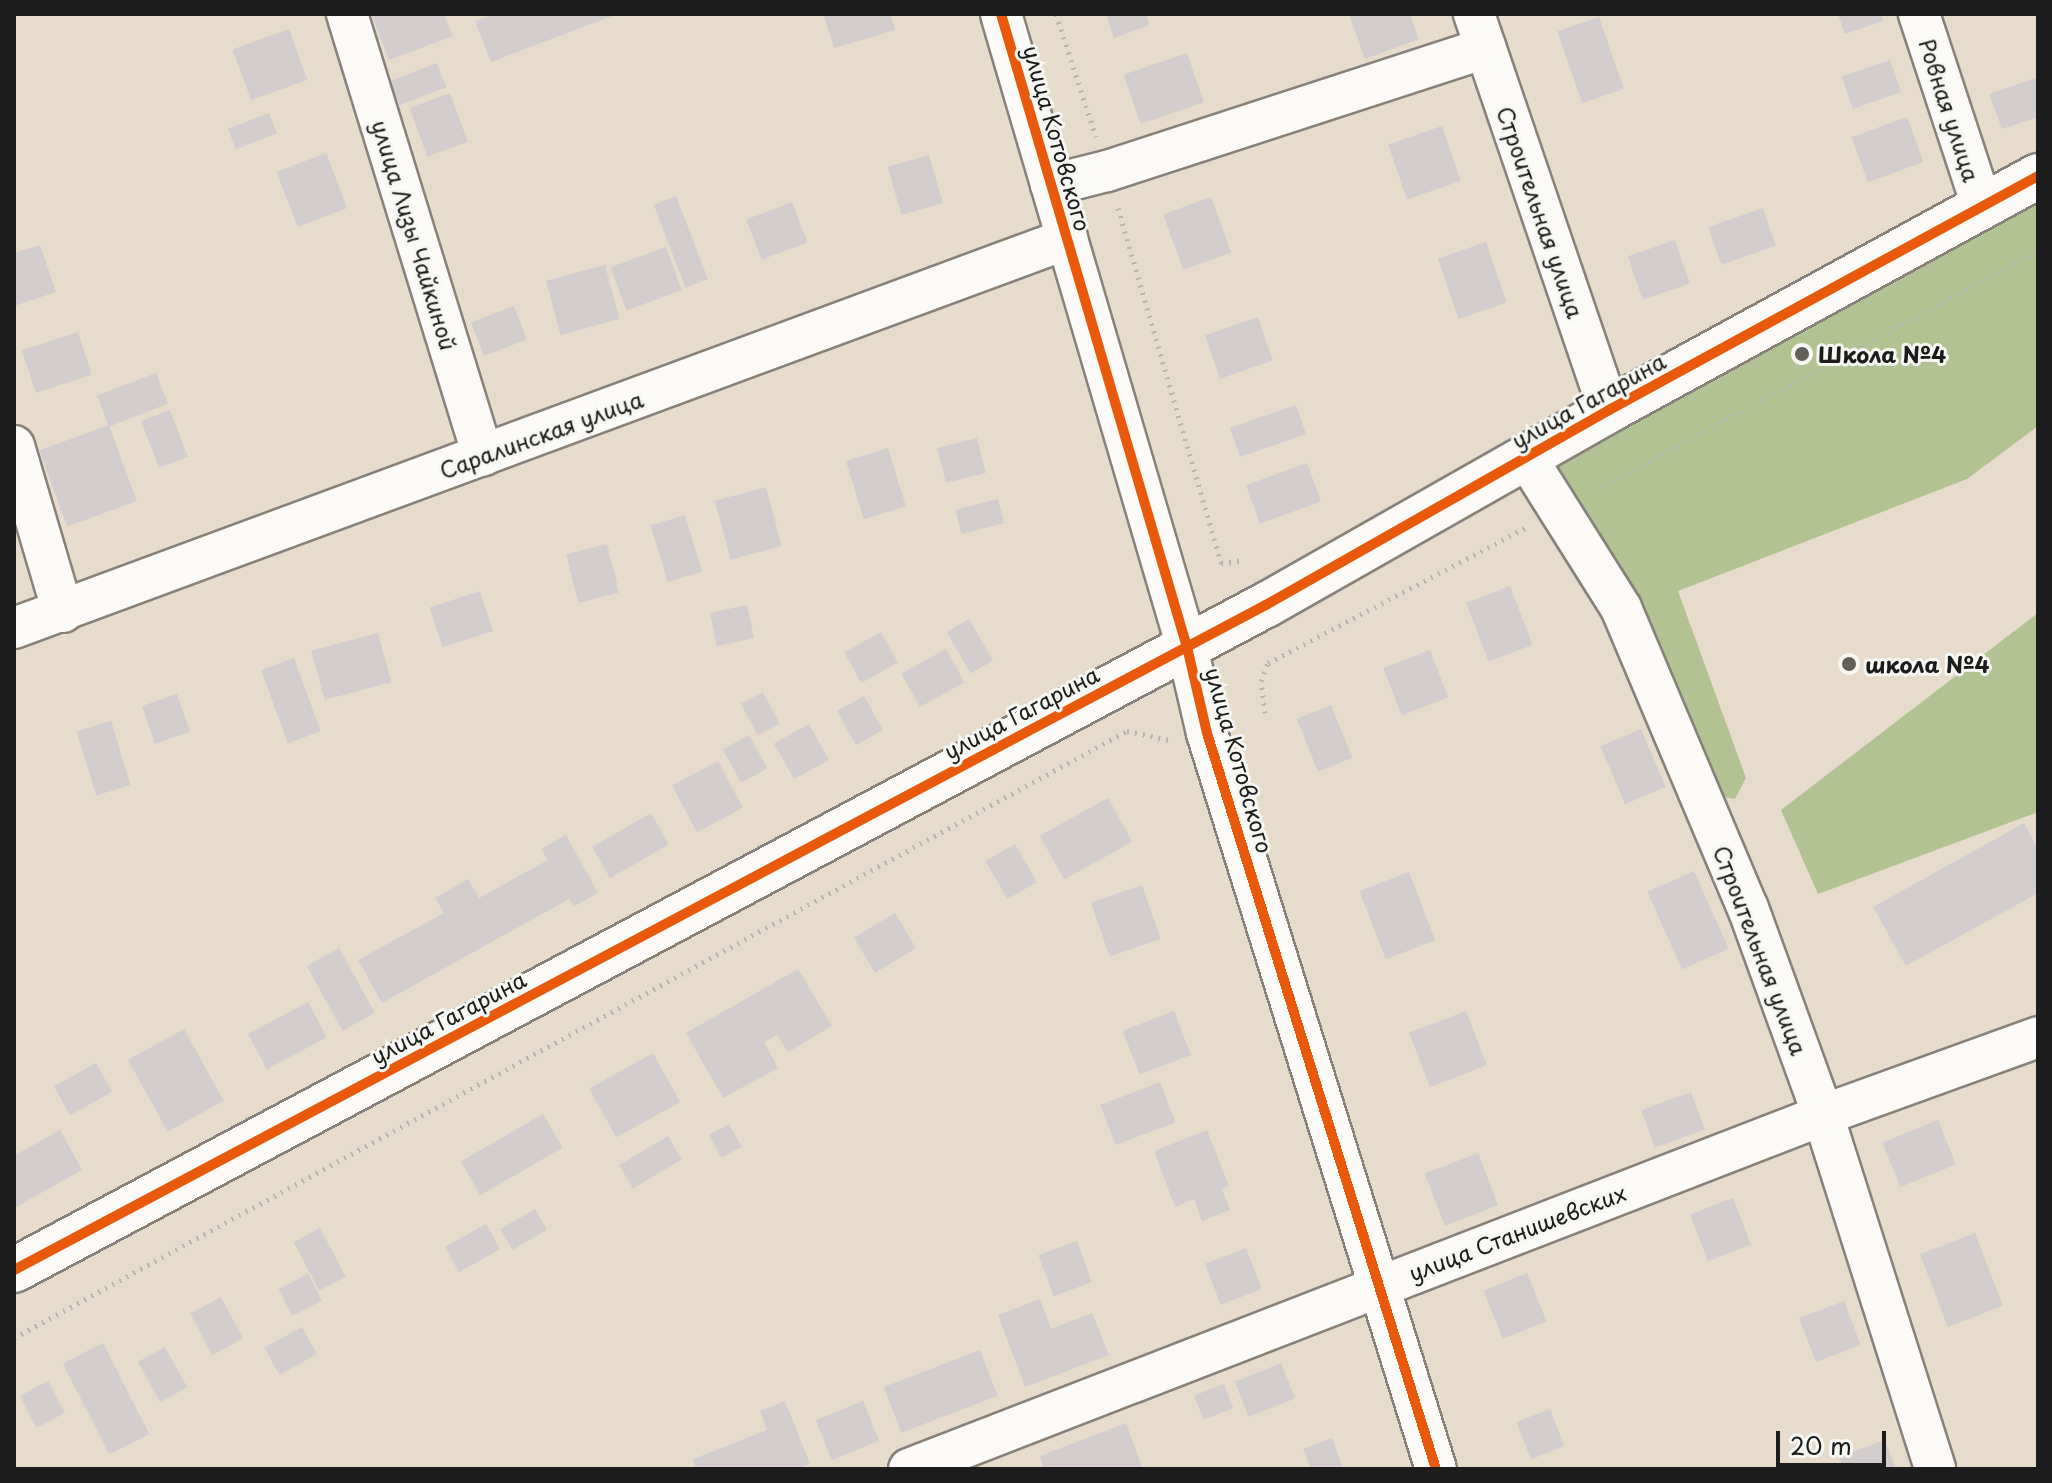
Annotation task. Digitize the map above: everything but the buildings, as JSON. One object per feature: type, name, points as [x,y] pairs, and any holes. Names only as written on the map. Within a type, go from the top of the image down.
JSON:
[{"type":"street","name":"улица Лизы Чайкиной","points":[[347,14],[483,456]]},
{"type":"street","name":"улица Котовского","points":[[1001,14],[1187,647],[1207,733],[1436,1469]]},
{"type":"street","name":"Ровная улица","points":[[1919,14],[1982,206]]},
{"type":"street","points":[[1051,185],[1107,171],[1480,31]]},
{"type":"street","name":"Строительная улица","points":[[1480,31],[1609,410]]},
{"type":"street","name":"улица Гагарина","points":[[14,1270],[1187,647],[1609,410],[2038,176]]},
{"type":"street","name":"Саралинская улица","points":[[14,628],[1067,239]]},
{"type":"street","points":[[14,446],[63,612]]},
{"type":"street","name":"Строительная улица","points":[[1526,457],[1621,608],[1748,908],[1823,1115],[1935,1469]]},
{"type":"street","name":"улица Станишевских","points":[[909,1469],[1823,1115],[2038,1037]]},
{"type":"path","points":[[1056,14],[1107,171],[1221,563],[1243,560]]},
{"type":"path","points":[[1265,713],[1261,681],[1268,663],[2038,251]]},
{"type":"path","points":[[14,1338],[1127,731],[1179,742]]},
{"type":"green space","points":[[2038,203],[2038,426],[1967,479],[1678,591],[1746,778],[1735,799],[1709,794],[1549,465]]},
{"type":"green space","points":[[2038,613],[2038,812],[1818,894],[1781,810]]},
{"type":"cycle path","points":[[1001,14],[1187,647],[1207,733],[1436,1469]]},
{"type":"cycle path","points":[[14,1270],[1266,605],[1609,410],[2038,176]]},
{"type":"place","name":"Школа №4","points":[[1802,354]]},
{"type":"place","name":"школа №4","points":[[1849,664]]}]
